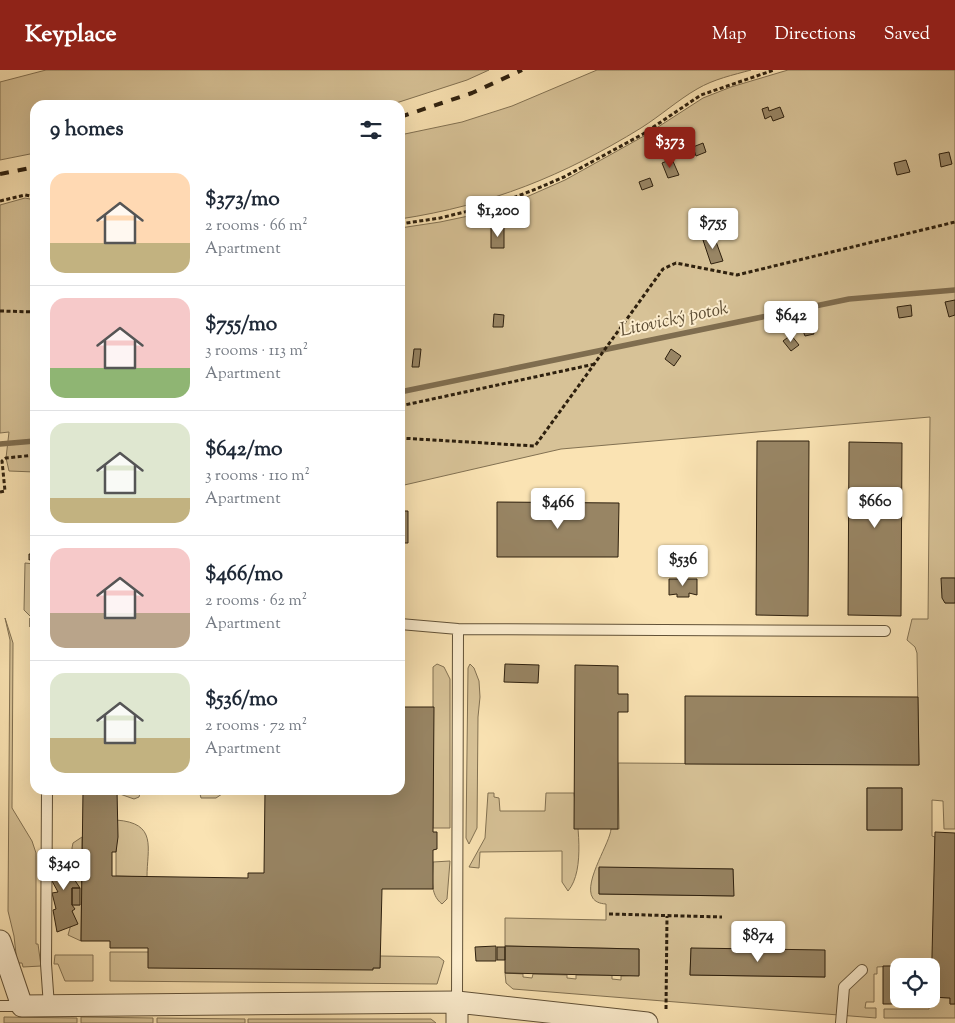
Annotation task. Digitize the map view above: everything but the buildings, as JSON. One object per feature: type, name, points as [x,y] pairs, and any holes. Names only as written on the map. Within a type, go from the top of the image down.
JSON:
[{"type":"street","points":[[0,940],[22,1006],[457,1002],[647,1023]]},
{"type":"street","points":[[457,1002],[457,1023]]},
{"type":"lane","points":[[405,624],[458,629],[885,631]]},
{"type":"lane","points":[[457,1002],[458,629]]},
{"type":"lane","points":[[46,795],[49,1006]]},
{"type":"lane","points":[[841,1023],[844,987],[862,970]]},
{"type":"lane","points":[[0,1006],[22,1006]]},
{"type":"path","points":[[405,223],[440,218],[497,204],[536,189],[564,177],[643,134],[701,95],[774,70]]},
{"type":"path","points":[[0,201],[24,195],[30,196]]},
{"type":"path","points":[[405,438],[535,446],[663,269],[668,265],[676,263],[738,275],[955,222]]},
{"type":"path","points":[[0,311],[30,312]]},
{"type":"path","points":[[405,405],[595,364]]},
{"type":"path","points":[[0,492],[5,491],[2,461],[6,458],[30,456]]},
{"type":"path","points":[[609,914],[722,917]]},
{"type":"path","points":[[666,1009],[667,916]]},
{"type":"shaded area","points":[[46,70],[489,70],[467,80],[405,100],[30,100],[30,154],[0,160],[0,82]]},
{"type":"shaded area","points":[[597,70],[751,70],[697,89],[641,128],[554,174],[496,197],[465,206],[405,218],[405,134],[462,122],[512,106]]},
{"type":"shaded area","points":[[788,70],[955,70],[955,578],[942,578],[945,603],[955,603],[955,829],[944,829],[943,801],[932,800],[932,836],[935,837],[933,958],[890,958],[890,966],[877,967],[877,974],[874,974],[874,1002],[866,1002],[865,1008],[876,1008],[876,1018],[513,989],[506,983],[505,973],[523,974],[523,977],[532,978],[533,974],[567,975],[567,978],[576,979],[576,975],[612,975],[612,979],[621,980],[621,976],[639,975],[639,949],[505,946],[505,918],[606,920],[606,904],[596,901],[591,894],[591,884],[611,829],[619,829],[618,763],[919,765],[917,653],[915,647],[907,640],[912,619],[928,619],[930,417],[561,449],[405,485],[405,227],[497,210],[565,180],[644,136],[703,98],[731,87]],"holes":[[[867,788],[902,788],[902,830],[867,830]],[[599,868],[733,869],[733,896],[599,894]],[[691,948],[825,977],[690,975]]]},
{"type":"shaded area","points":[[25,198],[30,199],[30,472],[9,471],[6,458],[9,432],[0,433],[0,205]]},
{"type":"shaded area","points":[[25,563],[30,564],[30,616],[24,610]]},
{"type":"shaded area","points":[[5,618],[13,643],[12,808],[32,841],[36,853],[36,944],[38,944],[41,966],[23,967],[22,963],[17,963],[14,936],[8,911],[10,640]]},
{"type":"shaded area","points":[[437,664],[444,667],[450,679],[450,828],[433,828],[433,667]]},
{"type":"shaded area","points":[[470,664],[474,668],[479,681],[480,697],[478,717],[477,828],[469,844],[466,838],[468,668]]},
{"type":"shaded area","points":[[488,793],[494,793],[494,797],[499,798],[500,811],[545,811],[546,793],[574,793],[579,858],[574,882],[568,891],[562,882],[562,851],[480,852],[479,868],[469,867],[485,838]]},
{"type":"shaded area","points":[[123,795],[140,795],[134,799]]},
{"type":"shaded area","points":[[200,795],[220,795],[216,798],[201,798]]},
{"type":"shaded area","points":[[116,820],[139,826],[144,832],[148,847],[147,877],[116,876]]},
{"type":"shaded area","points":[[82,837],[81,941],[68,935],[72,921],[72,905],[80,905],[72,888],[72,848],[73,843]]},
{"type":"shaded area","points":[[450,861],[447,899],[442,904],[433,890],[433,862]]},
{"type":"shaded area","points":[[110,952],[149,952],[373,968],[380,968],[380,956],[439,957],[444,961],[437,984],[110,981]]},
{"type":"shaded area","points":[[55,955],[93,955],[93,981],[65,981],[58,964],[54,964]]},
{"type":"shaded area","points":[[940,997],[950,998],[950,1004],[955,1004],[955,1018],[884,1018],[884,1009],[940,1008]]},
{"type":"shaded area","points":[[4,1017],[77,1018],[77,1023],[4,1023]]},
{"type":"shaded area","points":[[81,1017],[153,1018],[153,1023],[81,1023]]},
{"type":"shaded area","points":[[157,1018],[245,1019],[245,1023],[157,1023]]},
{"type":"shaded area","points":[[248,1019],[431,1019],[436,1023],[248,1023]]},
{"type":"waterway","name":"Litovický potok","points":[[405,391],[849,299],[955,290]]},
{"type":"waterway","name":"Litovický potok","points":[[0,444],[30,441]]},
{"type":"railway","points":[[405,115],[472,93],[522,70]]},
{"type":"railway","points":[[0,174],[30,168]]}]
